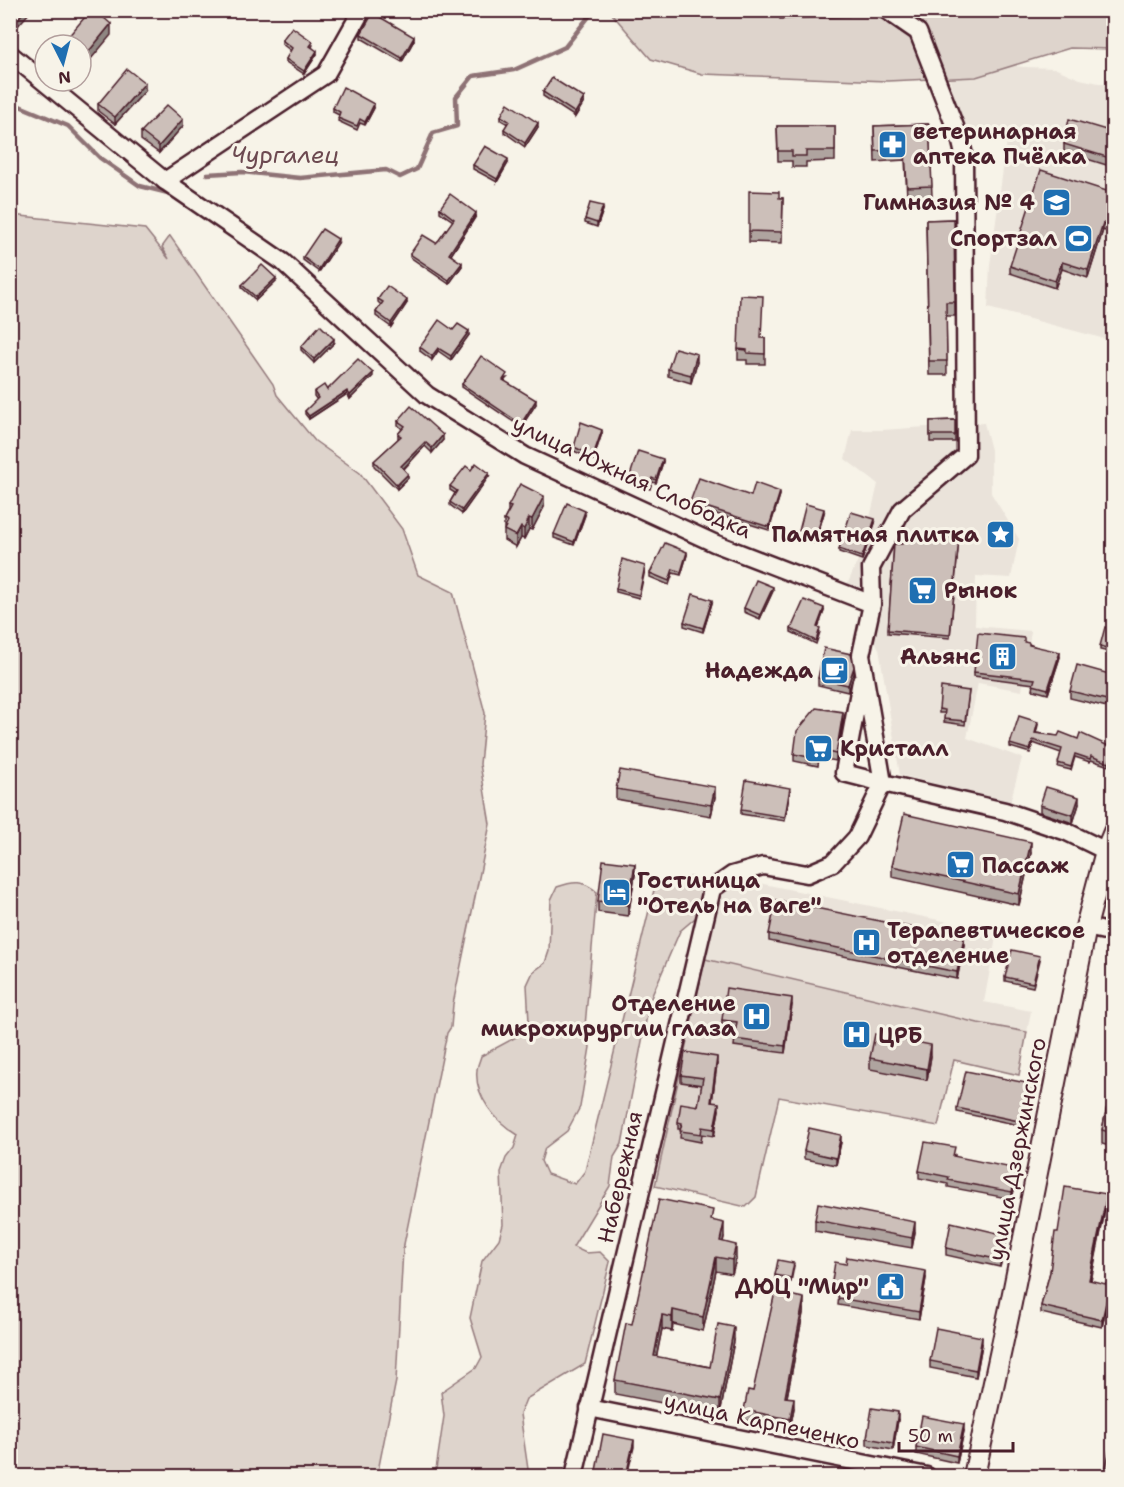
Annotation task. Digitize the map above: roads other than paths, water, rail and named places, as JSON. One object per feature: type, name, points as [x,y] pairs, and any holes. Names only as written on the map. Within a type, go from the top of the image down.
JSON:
[{"type":"main road","name":"улица Дзержинского","points":[[974,1476],[1011,1304],[1086,927],[1113,832]]},
{"type":"street","points":[[165,181],[326,74],[362,10]]},
{"type":"street","points":[[883,783],[861,656],[872,604],[871,568],[902,510],[966,455],[964,155],[918,32],[886,10]]},
{"type":"street","name":"улица Южная Слободка","points":[[10,54],[165,181],[283,262],[427,395],[525,456],[714,543],[872,604]]},
{"type":"street","points":[[863,670],[844,773],[1005,811],[1067,832],[1106,851]]},
{"type":"street","name":"Набережная","points":[[574,1476],[712,889],[732,875],[763,866],[807,874],[833,863],[858,837],[883,783]]},
{"type":"street","points":[[1086,927],[1113,933]]},
{"type":"street","name":"улица Карпеченко","points":[[589,1408],[927,1476]]},
{"type":"waterway","name":"Чургалец","points":[[207,174],[242,172],[300,178],[386,170],[400,177],[417,169],[433,133],[457,126],[456,97],[473,76],[514,70],[565,47],[594,10]]},
{"type":"waterway","name":"Чургалец","points":[[10,102],[68,126],[100,158],[140,186],[172,194]]},
{"type":"place","name":"ветеринарная аптека Пчёлка","points":[[892,144]]},
{"type":"place","name":"Гимназия № 4","points":[[1056,202]]},
{"type":"place","name":"Спортзал","points":[[1078,238]]},
{"type":"place","name":"Памятная плитка","points":[[1000,534]]},
{"type":"place","name":"Рынок","points":[[923,590]]},
{"type":"place","name":"Альянс","points":[[1002,656]]},
{"type":"place","name":"Надежда","points":[[834,670]]},
{"type":"place","name":"Кристалл","points":[[819,748]]},
{"type":"place","name":"Пассаж","points":[[961,865]]},
{"type":"place","name":"Гостиница \"Отель на Ваге\"","points":[[616,893]]},
{"type":"place","name":"Терапевтическое отделение","points":[[866,943]]},
{"type":"place","name":"Отделение микрохирургии глаза","points":[[757,1016]]},
{"type":"place","name":"ЦРБ","points":[[857,1035]]},
{"type":"place","name":"ДЮЦ \"Мир\"","points":[[890,1286]]}]
